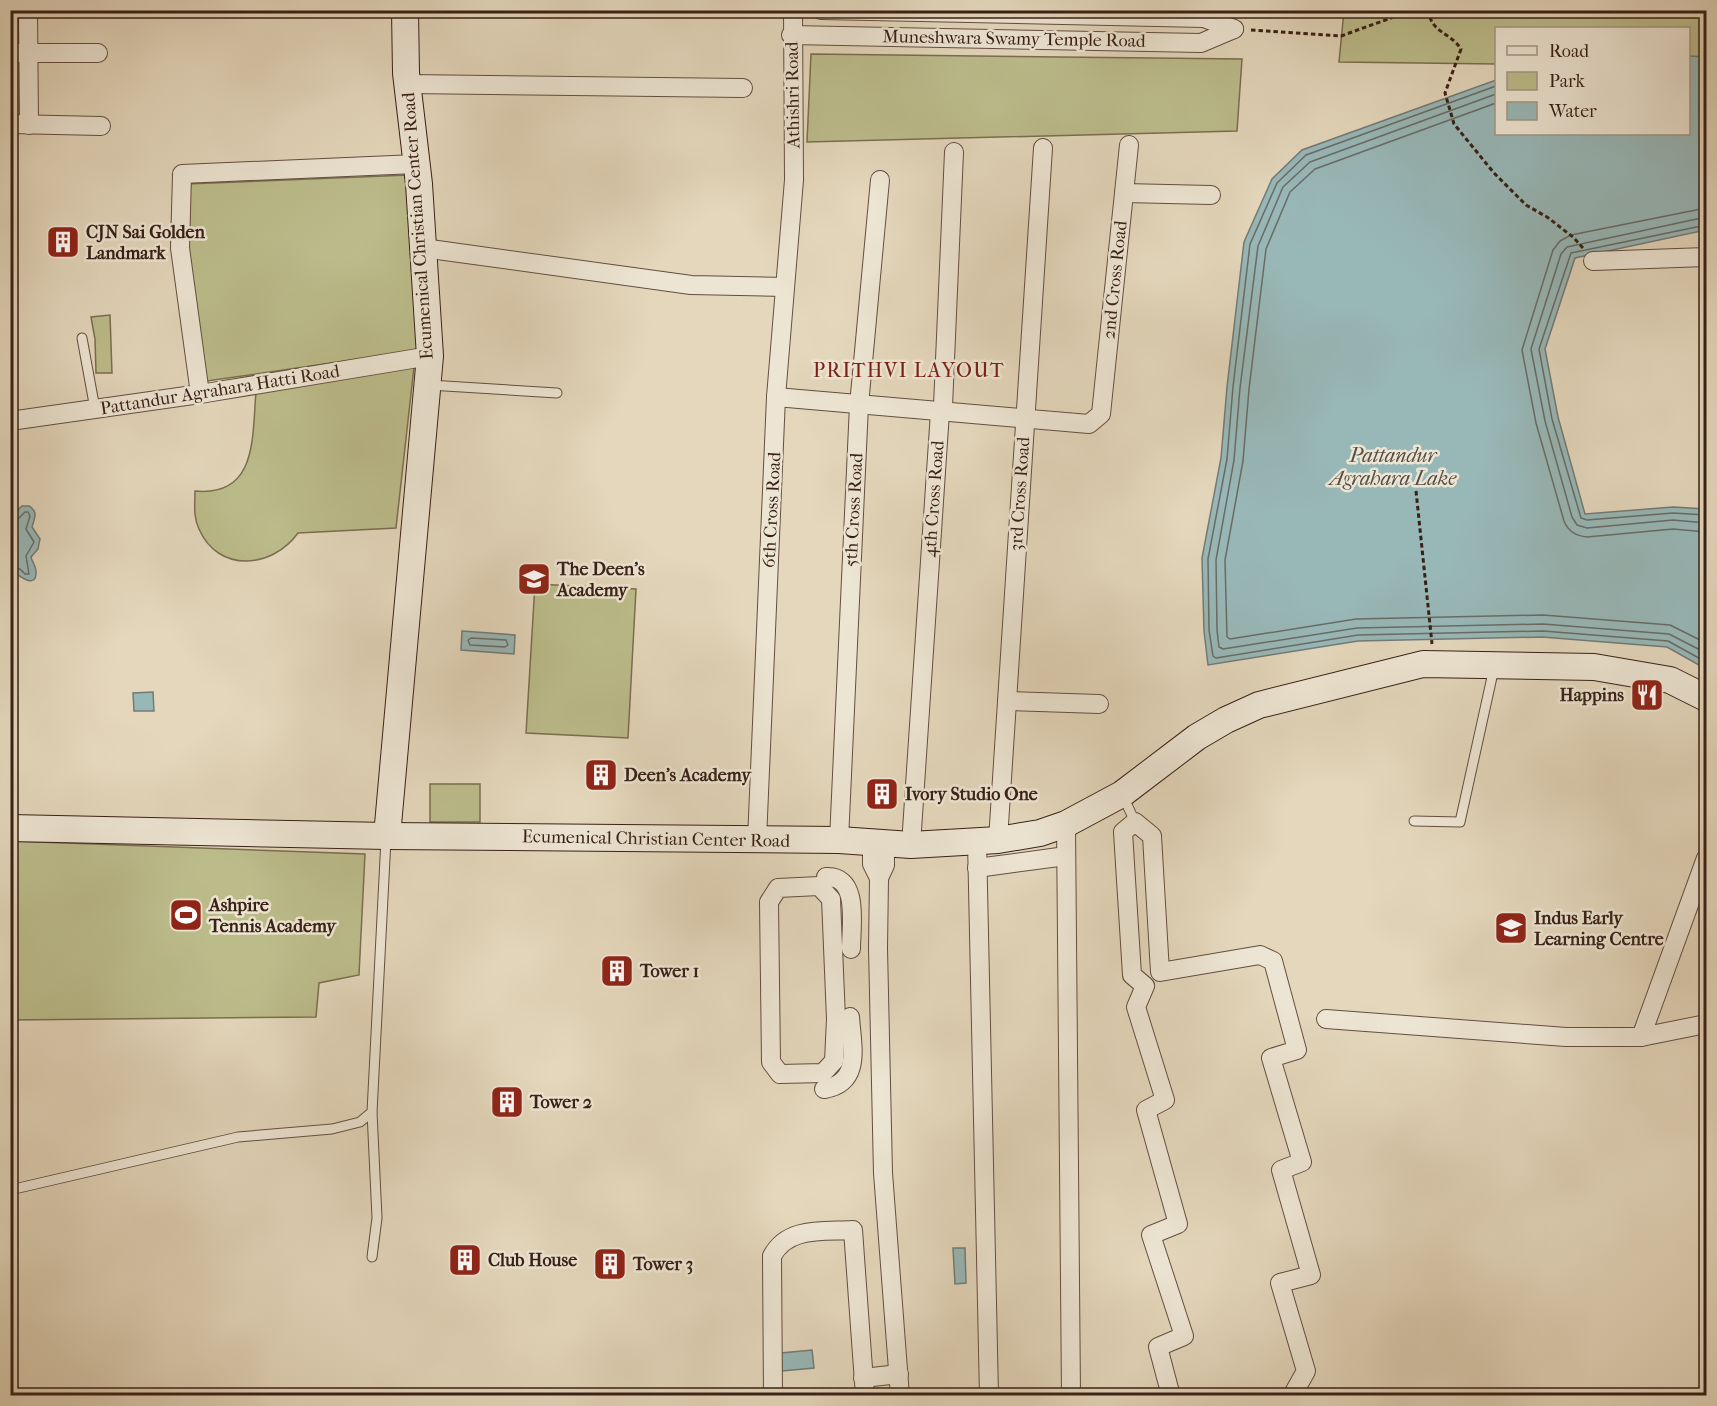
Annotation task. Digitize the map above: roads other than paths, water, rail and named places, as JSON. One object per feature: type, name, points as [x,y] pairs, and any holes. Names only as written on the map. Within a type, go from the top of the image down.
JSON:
[{"type":"street","points":[[28,10],[20,53],[20,125],[101,126]]},
{"type":"street","name":"Ecumenical Christian Center Road","points":[[405,10],[408,84],[430,356],[387,836],[839,840],[912,845],[988,841],[1040,833],[1066,824],[1122,794],[1197,737],[1226,720],[1259,705],[1424,664],[1594,667],[1670,680],[1707,698]]},
{"type":"street","name":"Athishri Road","points":[[793,10],[791,35],[794,180]]},
{"type":"street","name":"Muneshwara Swamy Temple Road","points":[[791,35],[1201,43],[1234,29],[1204,18],[821,10]]},
{"type":"street","points":[[20,53],[98,53]]},
{"type":"street","points":[[408,84],[743,88]]},
{"type":"street","name":"2nd Cross Road","points":[[1024,418],[1089,424],[1101,414],[1129,145]]},
{"type":"street","name":"3rd Cross Road","points":[[989,1395],[977,868],[988,841],[1007,701],[1043,148]]},
{"type":"street","name":"4th Cross Road","points":[[912,845],[940,412],[943,406],[954,152]]},
{"type":"street","points":[[200,394],[180,248],[182,174],[416,164]]},
{"type":"street","name":"6th Cross Road","points":[[757,840],[776,397],[794,180]]},
{"type":"street","name":"5th Cross Road","points":[[839,840],[859,405],[880,180]]},
{"type":"street","points":[[1124,193],[1211,195]]},
{"type":"street","points":[[423,248],[691,285],[785,287]]},
{"type":"street","points":[[1593,261],[1707,257]]},
{"type":"street","name":"Pattandur Agrahara Hatti Road","points":[[10,421],[200,394],[430,356]]},
{"type":"street","points":[[776,397],[1024,418]]},
{"type":"street","points":[[1007,701],[1099,704]]},
{"type":"street","points":[[1172,1395],[1158,1347],[1184,1336],[1152,1235],[1178,1224],[1146,1110],[1165,1101],[1136,1007],[1145,986],[1132,975],[1123,832],[1135,822],[1152,836],[1160,972],[1260,956],[1273,961],[1297,1050],[1271,1058],[1302,1162],[1281,1170],[1311,1275],[1280,1283],[1306,1371],[1292,1395]]},
{"type":"street","points":[[1066,824],[1071,1395]]},
{"type":"street","points":[[10,828],[387,836]]},
{"type":"street","points":[[879,844],[872,864],[879,878],[878,948],[883,1173],[900,1395]]},
{"type":"street","points":[[977,868],[1066,856]]},
{"type":"street","points":[[1641,1037],[1707,858]]},
{"type":"street","points":[[824,1089],[831,1088],[843,1080],[853,1065],[843,1018],[842,949],[850,891],[841,880],[826,877]]},
{"type":"street","points":[[842,949],[831,899],[819,886],[778,888],[769,902],[771,1062],[780,1074],[823,1073],[834,1061],[843,1018]]},
{"type":"street","points":[[842,949],[878,948]]},
{"type":"street","points":[[843,1018],[880,1016]]},
{"type":"street","points":[[1326,1019],[1566,1037],[1641,1037],[1707,1024]]},
{"type":"street","points":[[812,1224],[847,1221],[854,1224],[864,1387],[899,1374]]},
{"type":"street","points":[[773,1395],[772,1256],[778,1245],[797,1233],[853,1230]]},
{"type":"street","points":[[861,1345],[894,1340]]},
{"type":"lane","points":[[82,338],[95,410]]},
{"type":"lane","points":[[427,385],[557,393]]},
{"type":"lane","points":[[1414,821],[1460,822],[1494,665]]},
{"type":"lane","points":[[1122,794],[1135,822]]},
{"type":"lane","points":[[372,1257],[377,1218],[372,1112],[387,836]]},
{"type":"lane","points":[[1145,986],[1160,972]]},
{"type":"lane","points":[[10,1190],[238,1137],[332,1129],[360,1122],[372,1112]]},
{"type":"water","name":"Pattandur Agrahara Lake","points":[[1690,56],[1706,57],[1706,230],[1575,258],[1545,349],[1558,417],[1585,514],[1673,507],[1706,509],[1706,669],[1667,647],[1542,637],[1358,641],[1208,665],[1204,631],[1202,558],[1221,458],[1244,242],[1272,179],[1302,150],[1495,80],[1495,135],[1690,135]]},
{"type":"water","points":[[22,506],[29,506],[34,511],[32,527],[40,539],[38,549],[31,557],[36,569],[35,577],[30,581],[11,570],[11,516]]},
{"type":"water","points":[[462,631],[515,635],[514,654],[461,650]]},
{"type":"water","points":[[153,692],[154,711],[134,711],[133,693]]},
{"type":"water","points":[[953,1248],[965,1248],[966,1283],[955,1284]]},
{"type":"water","points":[[812,1350],[814,1368],[782,1371],[781,1353]]},
{"type":"place","name":"CJN Sai Golden Landmark","points":[[63,242]]},
{"type":"place","name":"The Deen's Academy","points":[[534,579]]},
{"type":"place","name":"Happins","points":[[1647,695]]},
{"type":"place","name":"Deen's Academy","points":[[601,775]]},
{"type":"place","name":"Ivory Studio One","points":[[882,794]]},
{"type":"place","name":"Ashpire Tennis Academy","points":[[186,915]]},
{"type":"place","name":"Indus Early Learning Centre","points":[[1511,928]]},
{"type":"place","name":"Tower 1","points":[[617,971]]},
{"type":"place","name":"Tower 2","points":[[507,1102]]},
{"type":"place","name":"Club House","points":[[465,1260]]},
{"type":"place","name":"Tower 3","points":[[610,1264]]},
{"type":"district","name":"PRITHVI LAYOUT","points":[[909,370]]}]
